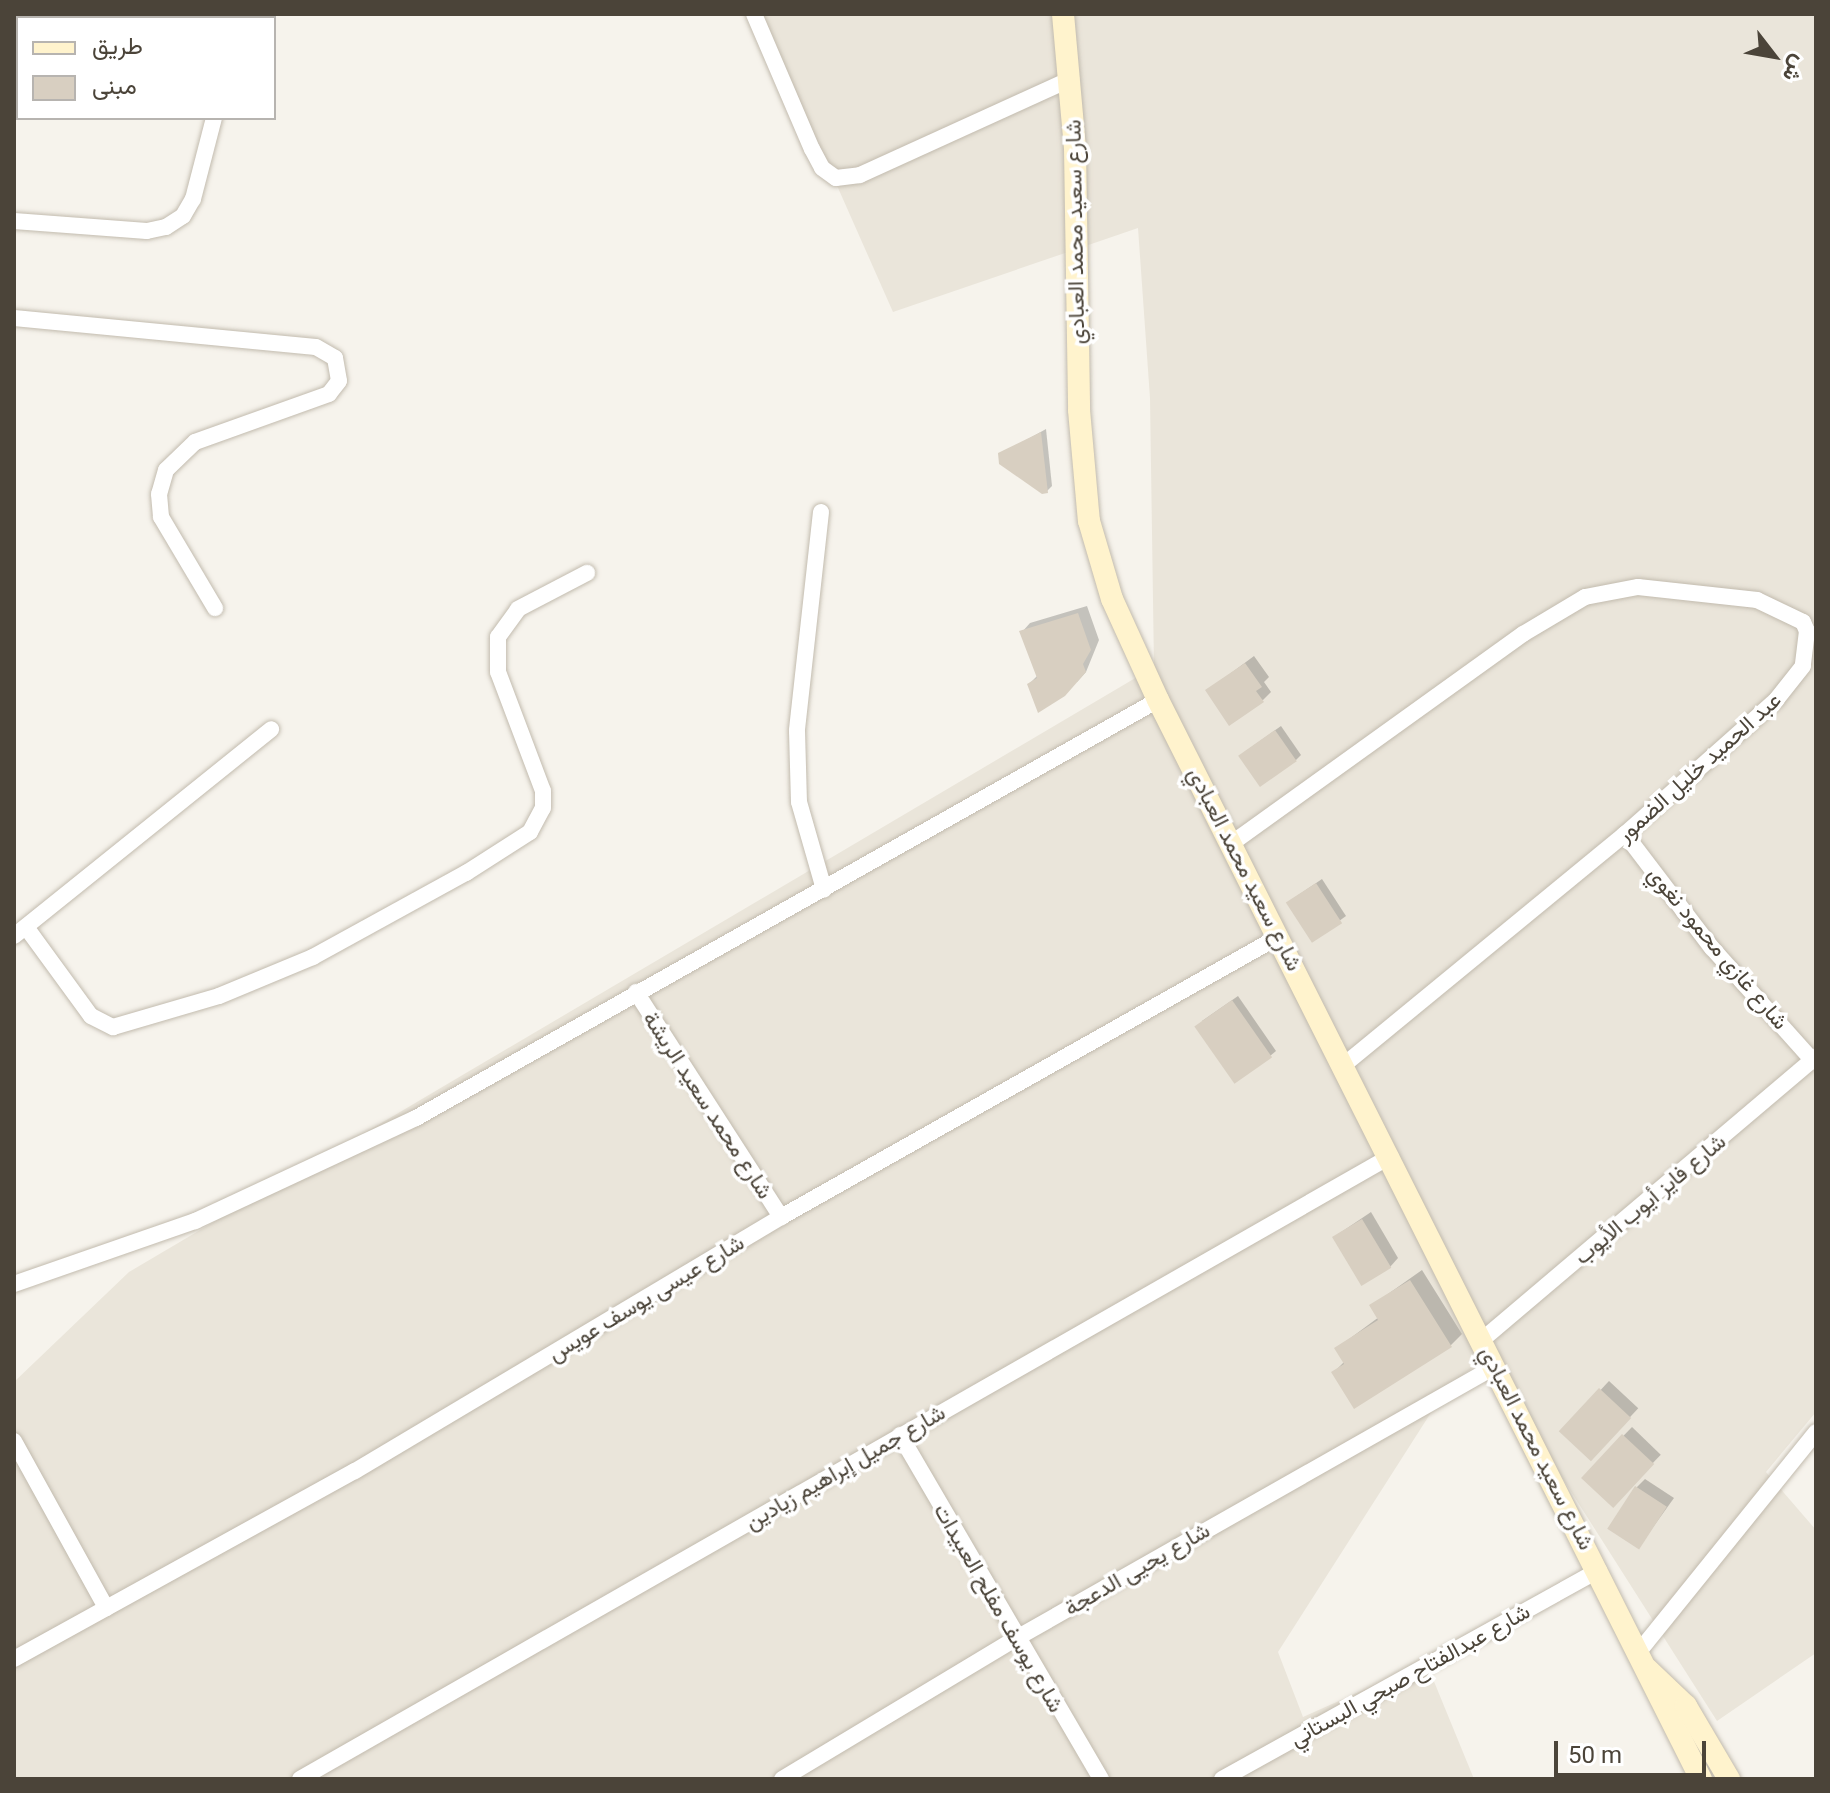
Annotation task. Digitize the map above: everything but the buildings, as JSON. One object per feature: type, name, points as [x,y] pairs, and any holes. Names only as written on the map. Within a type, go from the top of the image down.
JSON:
[{"type":"street","points":[[754,14],[812,149],[822,168],[836,178],[860,175],[1071,79]]},
{"type":"street","name":"شارع سعيد محمد العبادي","points":[[1063,14],[1071,79],[1079,410],[1089,521],[1112,599],[1158,700],[1345,1064],[1701,1779]]},
{"type":"street","points":[[14,221],[147,231],[166,227],[183,216],[193,199],[213,120]]},
{"type":"street","points":[[14,318],[316,347],[335,358],[339,381],[329,394],[195,442],[166,470],[159,494],[165,527],[215,608]]},
{"type":"street","points":[[821,512],[797,731],[799,802],[824,889]]},
{"type":"street","points":[[271,729],[20,932],[91,1016],[113,1027],[219,996],[313,957],[479,865],[530,832],[543,808],[543,791],[498,672],[498,637],[518,609],[587,573]]},
{"type":"street","name":"عبد الحميد خليل الضمور","points":[[1232,843],[1523,634],[1585,597],[1638,587],[1757,600],[1803,622],[1807,631],[1803,666],[1791,685],[1625,834],[1345,1064]]},
{"type":"street","points":[[14,1284],[195,1221],[416,1118],[1158,700]]},
{"type":"street","name":"شارع غازي محمود نغوي","points":[[1625,834],[1712,948],[1814,1059]]},
{"type":"street","name":"شارع عيسى يوسف عويس","points":[[14,1659],[355,1471],[781,1217],[1278,937]]},
{"type":"street","name":"شارع محمد سعيد الريشة","points":[[636,992],[781,1217]]},
{"type":"street","name":"شارع فايز أيوب الأيوب","points":[[1482,1340],[1814,1059]]},
{"type":"street","name":"شارع جميل إبراهيم زيادين","points":[[300,1779],[1391,1156]]},
{"type":"street","name":"شارع يحيى الدعجة","points":[[782,1779],[1015,1639],[1496,1366]]},
{"type":"street","points":[[1640,1660],[1816,1432]]},
{"type":"street","name":"شارع يوسف مفلح العبيدات","points":[[900,1435],[1015,1639],[1101,1779]]},
{"type":"street","points":[[14,1441],[106,1608]]},
{"type":"street","name":"شارع عبدالفتاح صبحي البستاني","points":[[1222,1779],[1599,1570]]},
{"type":"street","name":"شارع سعيد محمد العبادي","points":[[1640,1660],[1686,1706],[1729,1779]]},
{"type":"shaded area","points":[[761,14],[1816,14],[1816,1412],[1766,1472],[1816,1530],[1816,1653],[1717,1721],[1486,1358],[1448,1386],[1278,1652],[1303,1717],[1426,1662],[1474,1779],[14,1779],[14,1382],[129,1272],[1154,667],[1150,398],[1138,228],[893,312]]}]
